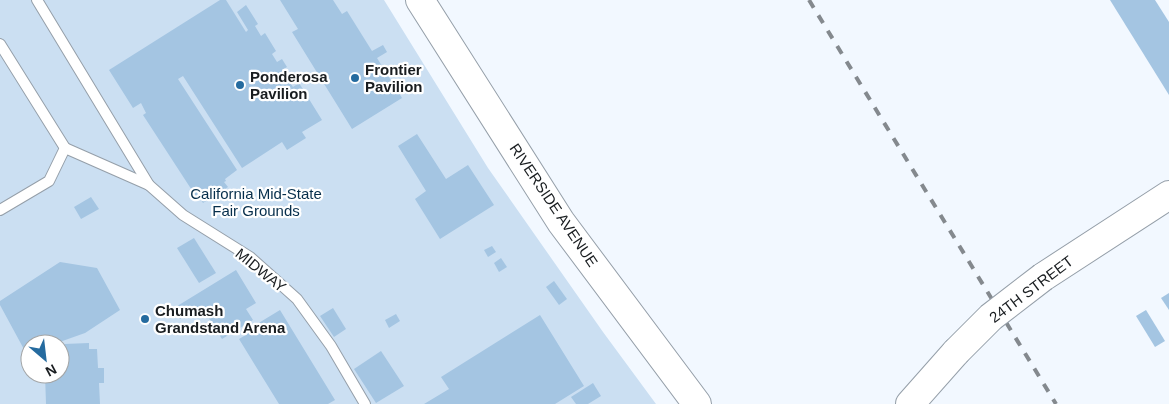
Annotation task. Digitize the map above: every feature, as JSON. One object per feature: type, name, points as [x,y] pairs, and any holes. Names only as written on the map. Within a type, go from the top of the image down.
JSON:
[{"type":"main road","name":"RIVERSIDE AVENUE","points":[[420,0],[561,222],[697,404]]},
{"type":"main road","name":"24TH STREET","points":[[910,404],[956,352],[991,318],[1043,277],[1169,195]]},
{"type":"lane","points":[[37,0],[149,185]]},
{"type":"lane","points":[[0,44],[65,148],[149,185]]},
{"type":"lane","points":[[0,210],[49,181],[65,148]]},
{"type":"lane","name":"MIDWAY","points":[[149,185],[183,215],[250,257],[296,299],[331,346],[365,404]]},
{"type":"green space","name":"California Mid-State Fair Grounds","points":[[0,0],[384,0],[488,168],[656,404],[0,404]]},
{"type":"building","points":[[220,0],[226,0],[246,32],[248,30],[237,12],[246,5],[258,24],[255,26],[261,36],[265,33],[276,51],[272,54],[277,62],[282,59],[287,67],[282,70],[293,87],[299,83],[322,120],[302,132],[306,138],[287,150],[282,142],[242,168],[183,76],[178,79],[237,170],[225,179],[226,181],[224,182],[228,187],[203,203],[199,197],[197,198],[143,115],[146,113],[141,103],[133,108],[109,70]]},
{"type":"building","name":"Frontier Pavilion","points":[[280,0],[333,0],[342,14],[347,11],[372,51],[383,45],[387,52],[377,58],[402,98],[352,129],[292,32],[298,29]]},
{"type":"building","points":[[1110,0],[1155,0],[1169,22],[1169,95]]},
{"type":"building","points":[[417,134],[446,179],[468,165],[494,205],[440,239],[415,199],[426,191],[398,146]]},
{"type":"building","points":[[91,197],[99,209],[81,219],[74,207]]},
{"type":"building","points":[[194,238],[216,273],[199,283],[177,248]]},
{"type":"building","points":[[492,246],[496,252],[488,257],[484,250]]},
{"type":"building","points":[[501,258],[507,267],[499,272],[494,263]]},
{"type":"building","points":[[60,262],[97,268],[120,310],[85,333],[70,338],[70,334],[20,334],[20,342],[0,305],[0,301]]},
{"type":"building","points":[[236,270],[256,303],[246,309],[253,320],[222,339],[208,317],[191,312],[180,319],[174,308]]},
{"type":"building","points":[[554,281],[567,299],[559,305],[546,287]]},
{"type":"building","points":[[1169,293],[1169,310],[1161,298]]},
{"type":"building","points":[[333,308],[346,329],[334,337],[320,316]]},
{"type":"building","points":[[280,310],[335,400],[328,404],[279,404],[239,339],[259,327],[257,324]]},
{"type":"building","points":[[1146,310],[1165,341],[1155,347],[1136,316]]},
{"type":"building","points":[[396,314],[400,321],[389,328],[385,320]]},
{"type":"building","points":[[540,315],[584,386],[555,404],[424,404],[449,389],[441,377]]},
{"type":"building","points":[[89,343],[89,349],[97,349],[98,368],[104,368],[104,383],[99,383],[100,404],[46,404],[45,384],[70,384],[70,344]]},
{"type":"building","points":[[381,351],[404,386],[376,403],[354,369]]},
{"type":"building","points":[[593,383],[601,396],[588,404],[576,404],[571,397]]},
{"type":"railway","points":[[809,0],[1056,404]]},
{"type":"place","name":"Frontier Pavilion","points":[[355,78]]},
{"type":"place","name":"Ponderosa Pavilion","points":[[240,85]]},
{"type":"place","name":"Chumash Grandstand Arena","points":[[145,319]]}]
